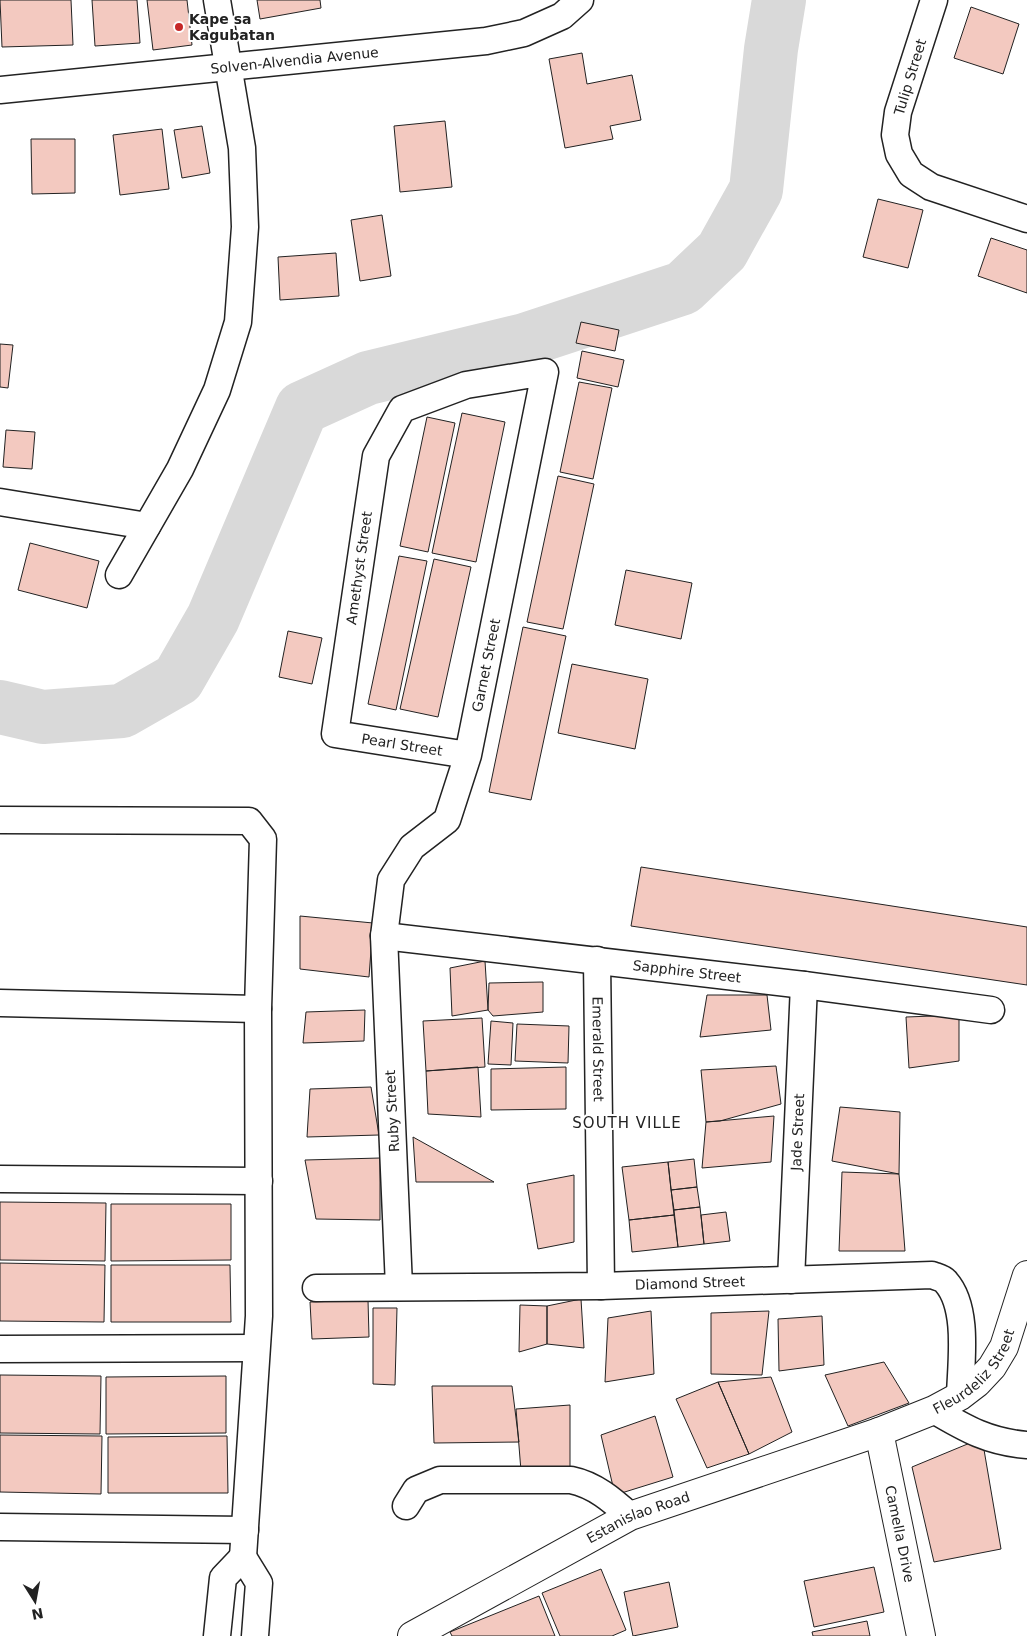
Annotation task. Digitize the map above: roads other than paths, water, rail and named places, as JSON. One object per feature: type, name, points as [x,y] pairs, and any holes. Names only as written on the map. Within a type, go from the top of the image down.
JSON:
[{"type":"street","points":[[119,575],[180,469],[217,390],[238,322],[245,227],[242,148],[217,0]]},
{"type":"street","name":"Solven-Alvendia Avenue","points":[[0,90],[486,41],[524,33],[562,16],[580,0]]},
{"type":"street","name":"Tulip Street","points":[[934,0],[898,112],[895,135],[899,154],[911,174],[932,187],[1027,219]]},
{"type":"street","name":"Amethyst Street","points":[[335,734],[376,456],[402,409],[466,386],[545,372]]},
{"type":"street","name":"Garnet Street","points":[[384,936],[391,880],[412,847],[447,820],[468,755],[545,372]]},
{"type":"street","points":[[0,502],[147,526]]},
{"type":"street","name":"Pearl Street","points":[[335,734],[468,755]]},
{"type":"street","points":[[0,820],[249,821],[263,839],[258,1009],[259,1316],[243,1557],[259,1583],[255,1636]]},
{"type":"street","name":"Sapphire Street","points":[[384,936],[804,985],[991,1010]]},
{"type":"street","name":"Ruby Street","points":[[384,936],[399,1287]]},
{"type":"street","name":"Emerald Street","points":[[597,960],[601,1286]]},
{"type":"street","name":"Jade Street","points":[[791,1280],[804,985]]},
{"type":"street","points":[[0,1003],[258,1009]]},
{"type":"street","points":[[0,1179],[258,1181]]},
{"type":"street","name":"Diamond Street","points":[[316,1288],[601,1286],[932,1275],[945,1280],[954,1295],[959,1311],[961,1331],[960,1396]]},
{"type":"street","name":"Fleurdeliz Street","points":[[879,1432],[934,1410],[960,1396],[977,1383],[992,1367],[1004,1347],[1027,1275]]},
{"type":"street","points":[[0,1349],[256,1348]]},
{"type":"street","points":[[934,1410],[968,1431],[1012,1444],[1027,1445]]},
{"type":"street","name":"Estanislao Road","points":[[412,1636],[630,1516],[879,1432]]},
{"type":"street","name":"Camella Drive","points":[[879,1432],[921,1636]]},
{"type":"street","points":[[406,1506],[416,1490],[440,1480],[571,1480],[584,1483],[606,1496],[630,1516]]},
{"type":"street","points":[[0,1526],[245,1530]]},
{"type":"street","points":[[217,1636],[223,1578],[243,1557]]},
{"type":"waterway","points":[[0,707],[43,717],[122,711],[178,679],[213,618],[302,408],[368,378],[525,340],[683,288],[722,251],[756,190],[771,49],[779,0]]},
{"type":"place","name":"Kape sa Kagubatan","points":[[179,27]]},
{"type":"district","name":"SOUTH VILLE","points":[[627,1123]]}]
